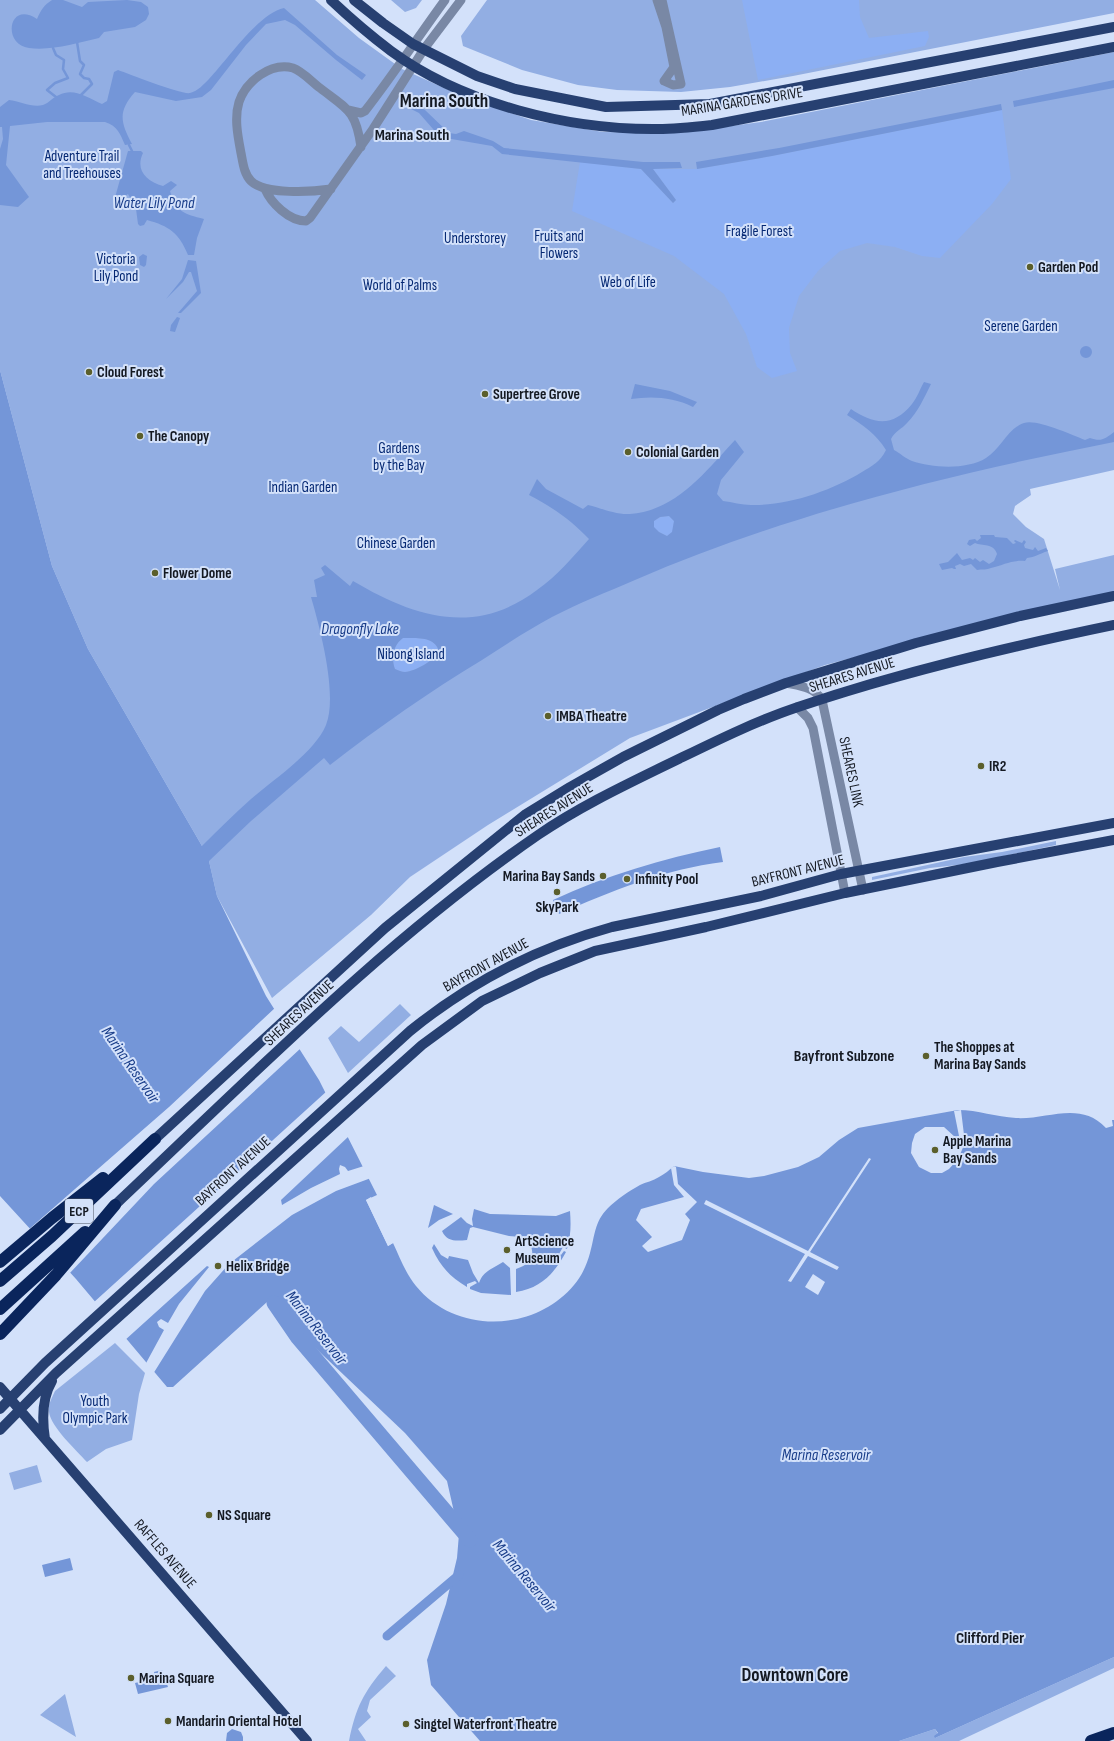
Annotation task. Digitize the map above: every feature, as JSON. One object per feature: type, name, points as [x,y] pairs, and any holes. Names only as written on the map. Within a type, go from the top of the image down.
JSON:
[{"type":"highway","points":[[0,1262],[52,1218],[155,1139]]},
{"type":"highway","name":"ECP","points":[[0,1281],[52,1236],[155,1139]]},
{"type":"highway","points":[[0,1334],[66,1265],[115,1205]]},
{"type":"highway","name":"ECP","points":[[0,1309],[115,1205]]},
{"type":"highway","points":[[1091,1741],[1114,1733]]},
{"type":"main road","name":"MARINA GARDENS DRIVE","points":[[331,0],[382,43],[403,58],[457,89],[516,110],[547,118],[603,127],[658,129],[712,125],[1114,47]]},
{"type":"main road","name":"MARINA GARDENS DRIVE","points":[[354,0],[413,44],[477,76],[515,89],[606,107],[683,106],[710,104],[1114,27]]},
{"type":"main road","name":"SHEARES AVENUE","points":[[155,1139],[385,928],[520,819],[564,791],[623,757],[744,698],[786,683],[916,642],[1020,616],[1114,596]]},
{"type":"main road","name":"SHEARES AVENUE","points":[[115,1205],[398,942],[539,835],[582,808],[731,734],[797,707],[925,668],[1114,625]]},
{"type":"main road","name":"BAYFRONT AVENUE","points":[[0,1409],[45,1363],[410,1031],[474,985],[535,954],[588,933],[643,920],[761,896],[841,874],[1114,823]]},
{"type":"main road","name":"BAYFRONT AVENUE","points":[[0,1430],[56,1374],[422,1045],[482,1001],[540,973],[595,951],[845,893],[1114,840]]},
{"type":"main road","points":[[45,1439],[44,1407],[46,1395],[56,1374]]},
{"type":"main road","name":"RAFFLES AVENUE","points":[[0,1387],[307,1741]]},
{"type":"street","points":[[348,110],[361,113],[366,111],[445,0]]},
{"type":"street","points":[[265,189],[270,199],[278,207],[297,220],[303,221],[310,218],[361,147],[424,49],[461,0]]},
{"type":"street","points":[[657,0],[666,27],[674,67],[664,81],[673,85],[681,84],[662,0]]},
{"type":"street","points":[[331,189],[318,191],[265,189],[251,181],[244,170],[237,133],[239,102],[254,79],[273,67],[280,66],[294,68],[348,110],[355,119],[361,147]]},
{"type":"street","points":[[786,683],[811,689],[822,700]]},
{"type":"street","name":"SHEARES LINK","points":[[822,700],[863,890]]},
{"type":"street","name":"SHEARES LINK","points":[[797,707],[808,718],[813,728],[845,893]]},
{"type":"green space","name":"Gardens by the Bay","points":[[0,0],[315,0],[359,38],[402,69],[462,96],[531,120],[603,132],[678,133],[761,122],[1114,52],[1114,470],[1030,489],[1031,495],[1015,506],[1013,514],[1026,527],[1044,539],[1060,590],[1055,569],[1114,555],[1114,593],[1022,613],[825,665],[630,738],[488,825],[410,877],[371,915],[272,998],[217,896],[209,861],[202,846],[88,649],[52,566],[0,370]]},
{"type":"green space","points":[[391,0],[422,0],[416,8],[405,12]]},
{"type":"green space","points":[[487,0],[1114,0],[1114,13],[793,76],[730,87],[681,92],[617,90],[578,85],[522,70],[463,46],[461,36]]},
{"type":"green space","points":[[742,0],[859,0],[860,17],[869,38],[928,31],[929,37],[925,46],[758,80]]},
{"type":"green space","name":"Fragile Forest","points":[[1002,110],[1011,179],[992,204],[940,258],[922,256],[895,247],[867,243],[840,251],[818,271],[799,296],[789,328],[790,353],[797,371],[772,378],[757,367],[746,334],[724,294],[674,256],[572,211],[580,162],[641,169],[673,203],[676,200],[653,169],[697,169],[772,156]]},
{"type":"green space","points":[[669,516],[674,521],[673,532],[667,536],[653,527],[654,521],[661,517]]},
{"type":"green space","name":"Nibong Island","points":[[403,638],[425,639],[434,643],[439,652],[429,662],[414,670],[405,672],[395,669],[393,656],[395,648]]},
{"type":"green space","points":[[1056,841],[1056,845],[966,864],[930,868],[872,880],[872,877],[964,857],[1002,852]]},
{"type":"green space","points":[[400,1004],[411,1015],[348,1073],[328,1038],[341,1026],[359,1042]]},
{"type":"green space","name":"Youth Olympic Park","points":[[115,1343],[145,1373],[139,1394],[132,1440],[106,1449],[87,1462],[54,1424],[49,1412],[50,1404],[55,1391]]},
{"type":"green space","points":[[37,1465],[42,1482],[14,1490],[9,1473]]},
{"type":"green space","points":[[1114,1657],[1114,1668],[959,1741],[899,1741],[935,1729],[938,1734],[935,1738]]},
{"type":"green space","points":[[386,1666],[396,1676],[370,1700],[367,1711],[371,1717],[358,1729],[366,1741],[349,1741],[358,1709],[366,1693]]},
{"type":"green space","points":[[65,1694],[76,1737],[40,1715]]},
{"type":"water","points":[[52,0],[63,0],[82,7],[88,2],[127,0],[141,2],[148,7],[149,14],[146,20],[135,27],[104,32],[99,38],[64,46],[38,49],[20,45],[15,40],[12,32],[12,25],[15,19],[20,15],[27,15],[37,19],[43,8]]},
{"type":"water","points":[[284,8],[337,55],[366,75],[362,80],[295,25],[285,20],[266,24],[246,45],[211,90],[202,97],[176,101],[135,92],[129,99],[123,112],[123,124],[132,144],[125,145],[116,128],[105,122],[47,122],[10,126],[6,165],[29,197],[18,207],[0,205],[0,149],[3,139],[2,127],[0,127],[0,107],[9,100],[39,106],[57,96],[70,92],[81,94],[102,104],[107,101],[114,72],[118,70],[177,91],[190,93],[196,91],[209,79],[254,28],[274,12]]},
{"type":"water","points":[[1114,80],[1114,88],[1014,107],[1013,101]]},
{"type":"water","points":[[413,103],[425,110],[449,133],[456,134],[464,131],[493,141],[504,148],[643,162],[680,162],[682,168],[653,169],[676,200],[673,203],[641,169],[502,154],[492,146],[440,137],[419,113],[409,108]]},
{"type":"water","points":[[1001,104],[1002,110],[772,156],[697,169],[696,162],[779,148]]},
{"type":"water","name":"Water Lily Pond","points":[[128,151],[141,151],[143,153],[140,165],[141,170],[147,178],[163,186],[171,181],[177,185],[170,191],[178,208],[186,213],[204,219],[197,238],[194,255],[188,255],[181,241],[167,228],[147,220],[144,225],[140,226],[138,224],[136,209],[128,194],[116,202],[114,201]]},
{"type":"water","points":[[143,254],[147,256],[146,265],[144,267],[140,265],[139,257]]},
{"type":"water","points":[[188,260],[196,261],[201,293],[181,313],[178,313],[197,291],[191,272],[189,272],[183,282],[166,299],[182,279]]},
{"type":"water","points":[[177,317],[180,318],[175,332],[170,331],[171,325]]},
{"type":"water","points":[[1084,346],[1088,346],[1092,352],[1088,358],[1084,358],[1080,354],[1080,350]]},
{"type":"water","name":"Marina Reservoir","points":[[0,370],[52,566],[88,649],[202,846],[260,791],[293,765],[313,745],[321,735],[326,725],[330,697],[329,679],[323,643],[311,597],[317,597],[314,580],[325,575],[321,568],[325,565],[350,586],[353,581],[376,594],[422,612],[445,617],[468,617],[491,613],[514,605],[544,585],[589,539],[561,514],[529,495],[537,479],[546,489],[583,509],[588,505],[625,514],[647,511],[662,506],[689,488],[735,440],[744,452],[721,480],[717,494],[723,501],[744,505],[765,505],[794,500],[823,491],[850,479],[872,466],[884,454],[886,450],[878,439],[864,426],[847,415],[851,409],[867,418],[883,421],[890,420],[905,412],[912,404],[924,382],[931,384],[920,405],[911,419],[894,434],[891,439],[894,450],[910,460],[920,463],[949,467],[969,465],[978,462],[996,450],[1013,429],[1024,423],[1030,422],[1046,425],[1085,440],[1090,438],[1097,440],[1103,439],[1114,432],[1114,442],[1053,454],[931,482],[871,498],[751,535],[693,556],[572,607],[534,627],[424,697],[330,765],[324,758],[251,821],[209,861],[217,896],[266,996],[319,1080],[377,1195],[366,1200],[388,1246],[393,1243],[403,1266],[412,1281],[433,1302],[452,1313],[473,1320],[495,1322],[517,1319],[538,1312],[558,1301],[574,1285],[582,1274],[589,1257],[597,1224],[603,1213],[627,1193],[640,1185],[661,1176],[674,1166],[703,1172],[749,1178],[764,1176],[798,1167],[819,1157],[839,1140],[858,1128],[958,1110],[1016,1118],[1074,1113],[1085,1115],[1096,1120],[1106,1128],[1113,1126],[1112,1120],[1114,1120],[1114,1657],[935,1738],[934,1736],[938,1733],[935,1729],[899,1741],[480,1741],[431,1685],[427,1660],[446,1604],[457,1558],[459,1534],[447,1481],[405,1433],[267,1302],[173,1387],[167,1387],[76,1279],[0,1196]],"holes":[[[669,516],[674,521],[672,532],[667,536],[659,532],[654,527],[654,521],[660,517]],[[403,638],[425,639],[434,643],[439,652],[429,662],[414,670],[405,672],[395,669],[393,660],[395,648]]]},
{"type":"water","points":[[635,384],[670,391],[697,402],[693,407],[670,399],[631,399]]},
{"type":"water","points":[[980,535],[994,535],[995,537],[1007,538],[1013,544],[1016,543],[1014,541],[1015,540],[1022,543],[1024,540],[1026,542],[1024,545],[1025,548],[1033,550],[1035,547],[1038,551],[1046,548],[1048,551],[1027,558],[1025,561],[1012,562],[988,569],[977,570],[971,564],[964,566],[960,564],[955,566],[956,569],[952,568],[942,570],[939,564],[948,562],[957,553],[962,560],[970,558],[973,560],[975,558],[980,562],[983,560],[989,564],[994,561],[997,554],[991,546],[975,543],[970,546],[967,544],[969,540],[975,539],[977,541],[981,538]]},
{"type":"water","name":"Infinity Pool","points":[[720,847],[723,862],[702,865],[660,875],[619,889],[559,914],[553,900],[614,875],[677,857]]},
{"type":"water","points":[[434,1205],[453,1214],[439,1220],[428,1228]]},
{"type":"water","points":[[474,1209],[490,1214],[556,1216],[570,1211],[571,1221],[567,1249],[563,1247],[559,1254],[561,1255],[564,1251],[566,1252],[557,1267],[546,1279],[533,1287],[516,1292],[516,1269],[529,1262],[531,1259],[532,1251],[529,1241],[521,1237],[509,1236],[473,1227],[470,1228],[467,1240],[452,1240],[444,1235],[442,1231],[461,1217],[473,1226],[472,1219]]},
{"type":"water","points":[[434,1244],[441,1255],[448,1259],[449,1256],[468,1260],[479,1283],[485,1273],[503,1262],[510,1268],[511,1295],[481,1293],[470,1289],[470,1287],[477,1283],[475,1281],[467,1284],[467,1287],[451,1275],[438,1260],[432,1248]]},
{"type":"water","points":[[70,1558],[73,1570],[45,1577],[42,1565]]},
{"type":"water","points":[[162,1670],[168,1687],[138,1694],[135,1683],[155,1678],[154,1672]]},
{"type":"water","points":[[232,1729],[241,1732],[243,1741],[226,1741],[227,1733]]},
{"type":"pier","points":[[276,1007],[301,1048],[154,1184],[69,1274],[28,1230],[169,1107]]},
{"type":"pier","points":[[327,1091],[349,1136],[281,1200],[282,1205],[311,1188],[340,1174],[340,1165],[345,1167],[348,1171],[364,1166],[371,1178],[336,1191],[292,1215],[229,1264],[205,1291],[153,1374],[145,1365],[164,1330],[159,1327],[157,1322],[161,1319],[168,1323],[179,1304],[209,1267],[207,1266],[124,1341],[93,1303]]},
{"type":"pier","points":[[961,1110],[965,1143],[958,1159],[949,1169],[942,1173],[931,1173],[919,1167],[911,1153],[915,1134],[925,1127],[944,1127],[956,1138],[958,1144],[959,1136],[954,1111]]},
{"type":"pier","points":[[869,1158],[871,1159],[810,1252],[839,1267],[837,1270],[808,1256],[791,1282],[788,1281],[805,1254],[704,1204],[706,1200],[808,1251]]},
{"type":"pier","points":[[674,1166],[676,1167],[678,1184],[697,1202],[685,1214],[690,1220],[682,1240],[648,1252],[642,1246],[652,1237],[636,1220],[641,1209],[684,1197],[674,1185],[671,1168]]},
{"type":"pier","points":[[371,1197],[372,1199],[369,1201],[389,1243],[393,1242],[388,1246],[366,1200]]},
{"type":"pier","points":[[813,1274],[825,1282],[818,1295],[805,1287]]},
{"type":"waterway","points":[[77,42],[80,61],[84,65],[80,74],[84,78],[89,79],[92,84],[81,95]]},
{"type":"waterway","points":[[53,48],[56,55],[64,60],[63,69],[68,78],[55,83],[47,90],[56,97]]},
{"type":"waterway","points":[[129,145],[132,151]]},
{"type":"waterway","name":"Marina Reservoir","points":[[274,1303],[298,1338],[470,1540]]},
{"type":"waterway","points":[[387,1636],[459,1575]]},
{"type":"place","name":"Garden Pod","points":[[1030,267]]},
{"type":"place","name":"Cloud Forest","points":[[89,372]]},
{"type":"place","name":"Supertree Grove","points":[[485,394]]},
{"type":"place","name":"The Canopy","points":[[140,436]]},
{"type":"place","name":"Colonial Garden","points":[[628,452]]},
{"type":"place","name":"Flower Dome","points":[[155,573]]},
{"type":"place","name":"IMBA Theatre","points":[[548,716]]},
{"type":"place","name":"IR2","points":[[981,766]]},
{"type":"place","name":"Marina Bay Sands","points":[[603,876]]},
{"type":"place","name":"Infinity Pool","points":[[627,879]]},
{"type":"place","name":"SkyPark","points":[[557,892]]},
{"type":"place","name":"The Shoppes at Marina Bay Sands","points":[[926,1056]]},
{"type":"place","name":"Apple Marina Bay Sands","points":[[935,1150]]},
{"type":"place","name":"ArtScience Museum","points":[[507,1250]]},
{"type":"place","name":"Helix Bridge","points":[[218,1266]]},
{"type":"place","name":"NS Square","points":[[209,1515]]},
{"type":"place","name":"Marina Square","points":[[131,1678]]},
{"type":"place","name":"Mandarin Oriental Hotel","points":[[168,1721]]},
{"type":"place","name":"Singtel Waterfront Theatre","points":[[406,1724]]},
{"type":"district","name":"Marina South","points":[[444,101]]},
{"type":"district","name":"Marina South","points":[[412,135]]},
{"type":"district","name":"Bayfront Subzone","points":[[844,1056]]},
{"type":"district","name":"Clifford Pier","points":[[990,1638]]},
{"type":"district","name":"Downtown Core","points":[[795,1675]]},
{"type":"park label","name":"Adventure Trail and Treehouses","points":[[82,164]]},
{"type":"park label","name":"Understorey","points":[[475,238]]},
{"type":"park label","name":"Fruits and Flowers","points":[[559,244]]},
{"type":"park label","name":"Victoria Lily Pond","points":[[116,268]]},
{"type":"park label","name":"Web of Life","points":[[628,282]]},
{"type":"park label","name":"World of Palms","points":[[400,285]]},
{"type":"park label","name":"Serene Garden","points":[[1021,326]]},
{"type":"park label","name":"Indian Garden","points":[[303,487]]},
{"type":"park label","name":"Chinese Garden","points":[[396,543]]},
{"type":"water label","name":"Dragonfly Lake","points":[[360,629]]}]
